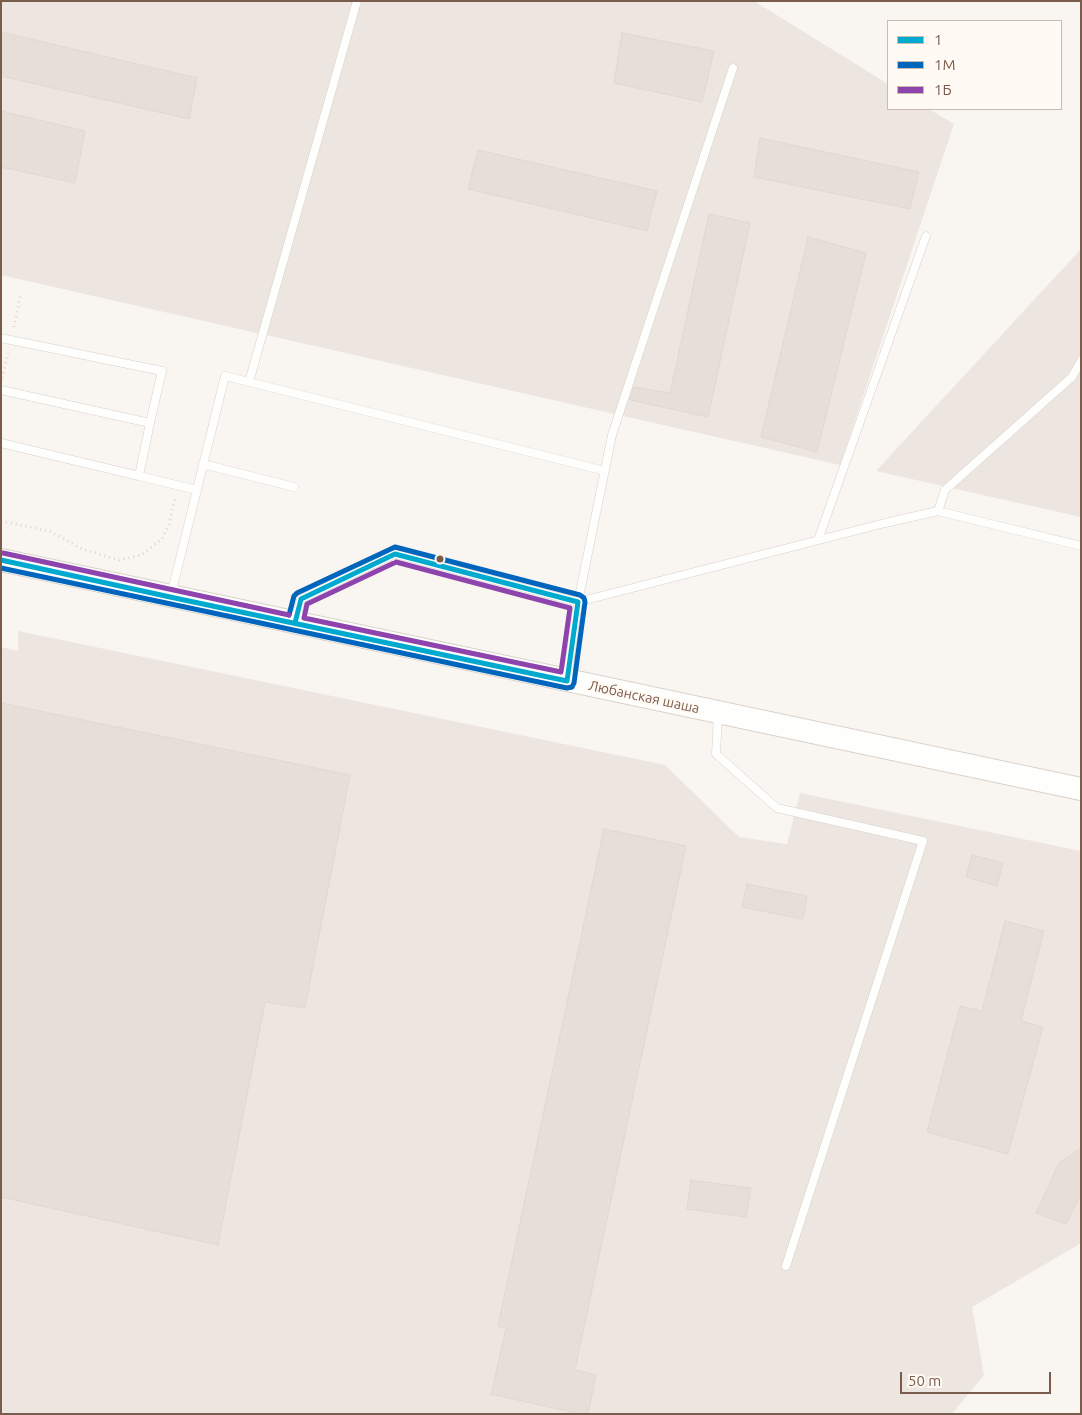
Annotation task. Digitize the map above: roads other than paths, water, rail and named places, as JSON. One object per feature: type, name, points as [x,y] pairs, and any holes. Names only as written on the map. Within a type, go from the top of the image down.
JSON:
[{"type":"main road","name":"Любанская шаша","points":[[1,560],[1081,790]]},
{"type":"lane","points":[[249,382],[357,1]]},
{"type":"lane","points":[[567,681],[578,602],[612,435],[733,68]]},
{"type":"lane","points":[[818,540],[926,236]]},
{"type":"lane","points":[[1,338],[162,371],[139,476]]},
{"type":"lane","points":[[938,510],[946,490],[1072,377],[1081,361]]},
{"type":"lane","points":[[170,597],[225,376],[605,471]]},
{"type":"lane","points":[[1,390],[150,423]]},
{"type":"lane","points":[[1,443],[197,490]]},
{"type":"lane","points":[[203,464],[294,486]]},
{"type":"lane","points":[[295,623],[301,599],[396,554],[578,602],[938,510],[1081,546]]},
{"type":"lane","points":[[718,712],[716,754],[777,808],[924,841],[786,1266]]}]
